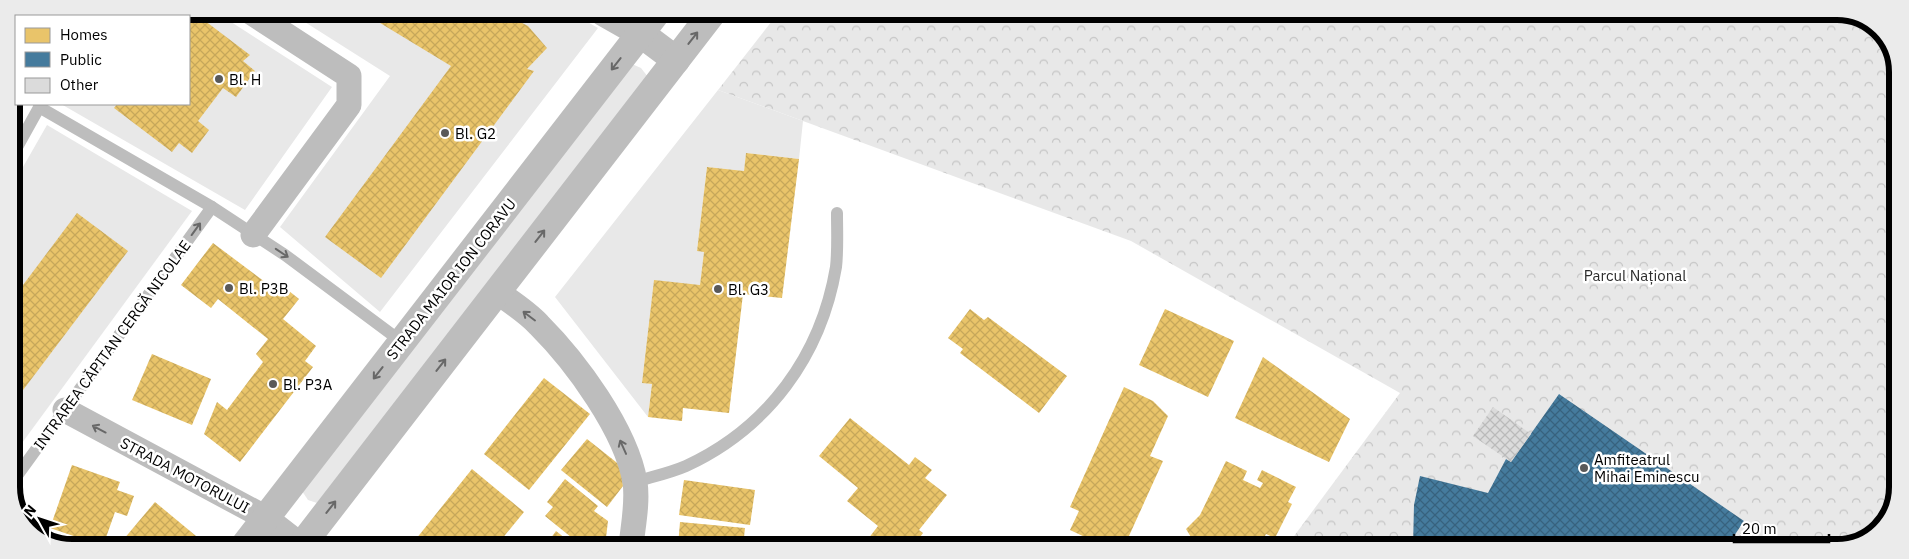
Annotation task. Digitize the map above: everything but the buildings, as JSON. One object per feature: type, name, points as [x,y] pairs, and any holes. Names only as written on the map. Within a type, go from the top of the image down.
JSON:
[{"type":"street","points":[[254,235],[349,105],[349,76],[262,20]]},
{"type":"street","points":[[617,20],[640,33],[676,60]]},
{"type":"street","name":"STRADA MAIOR ION CORAVU","points":[[250,539],[651,20]]},
{"type":"street","points":[[307,539],[707,20]]},
{"type":"street","points":[[497,292],[538,323],[566,354],[612,423],[635,482],[631,539]]},
{"type":"street","name":"STRADA MOTORULUI","points":[[65,410],[266,518],[293,539]]},
{"type":"lane","points":[[20,142],[40,105],[212,207],[285,255],[402,342]]},
{"type":"lane","name":"INTRAREA CĂPITAN CERGĂ NICOLAE","points":[[20,472],[212,207]]},
{"type":"lane","points":[[635,482],[685,466],[730,441],[770,406],[802,364],[824,317],[836,266],[837,213]]},
{"type":"green space","points":[[190,20],[228,20],[332,87],[245,210],[63,105],[190,105]]},
{"type":"green space","points":[[302,20],[584,20],[598,28],[380,312],[280,227],[390,76]]},
{"type":"green space","name":"Parcul Național","points":[[773,20],[1844,20],[1860,25],[1874,35],[1882,46],[1889,69],[1889,494],[1885,507],[1874,524],[1863,532],[1847,538],[1837,539],[1292,539],[1400,393],[1131,241],[718,90]]},
{"type":"green space","points":[[632,64],[641,68],[648,77],[317,503],[308,500],[302,491]]},
{"type":"green space","points":[[718,90],[803,121],[799,159],[746,153],[744,171],[707,167],[697,251],[704,252],[700,285],[654,281],[642,383],[652,384],[648,417],[555,297]]},
{"type":"green space","points":[[47,125],[192,211],[20,446],[20,172]]},
{"type":"place","name":"Bl. H","points":[[219,79]]},
{"type":"place","name":"Bl. G2","points":[[445,133]]},
{"type":"place","name":"Bl. P3B","points":[[229,288]]},
{"type":"place","name":"Bl. G3","points":[[718,289]]},
{"type":"place","name":"Bl. P3A","points":[[273,384]]},
{"type":"place","name":"Amfiteatrul Mihai Eminescu","points":[[1584,468]]}]
